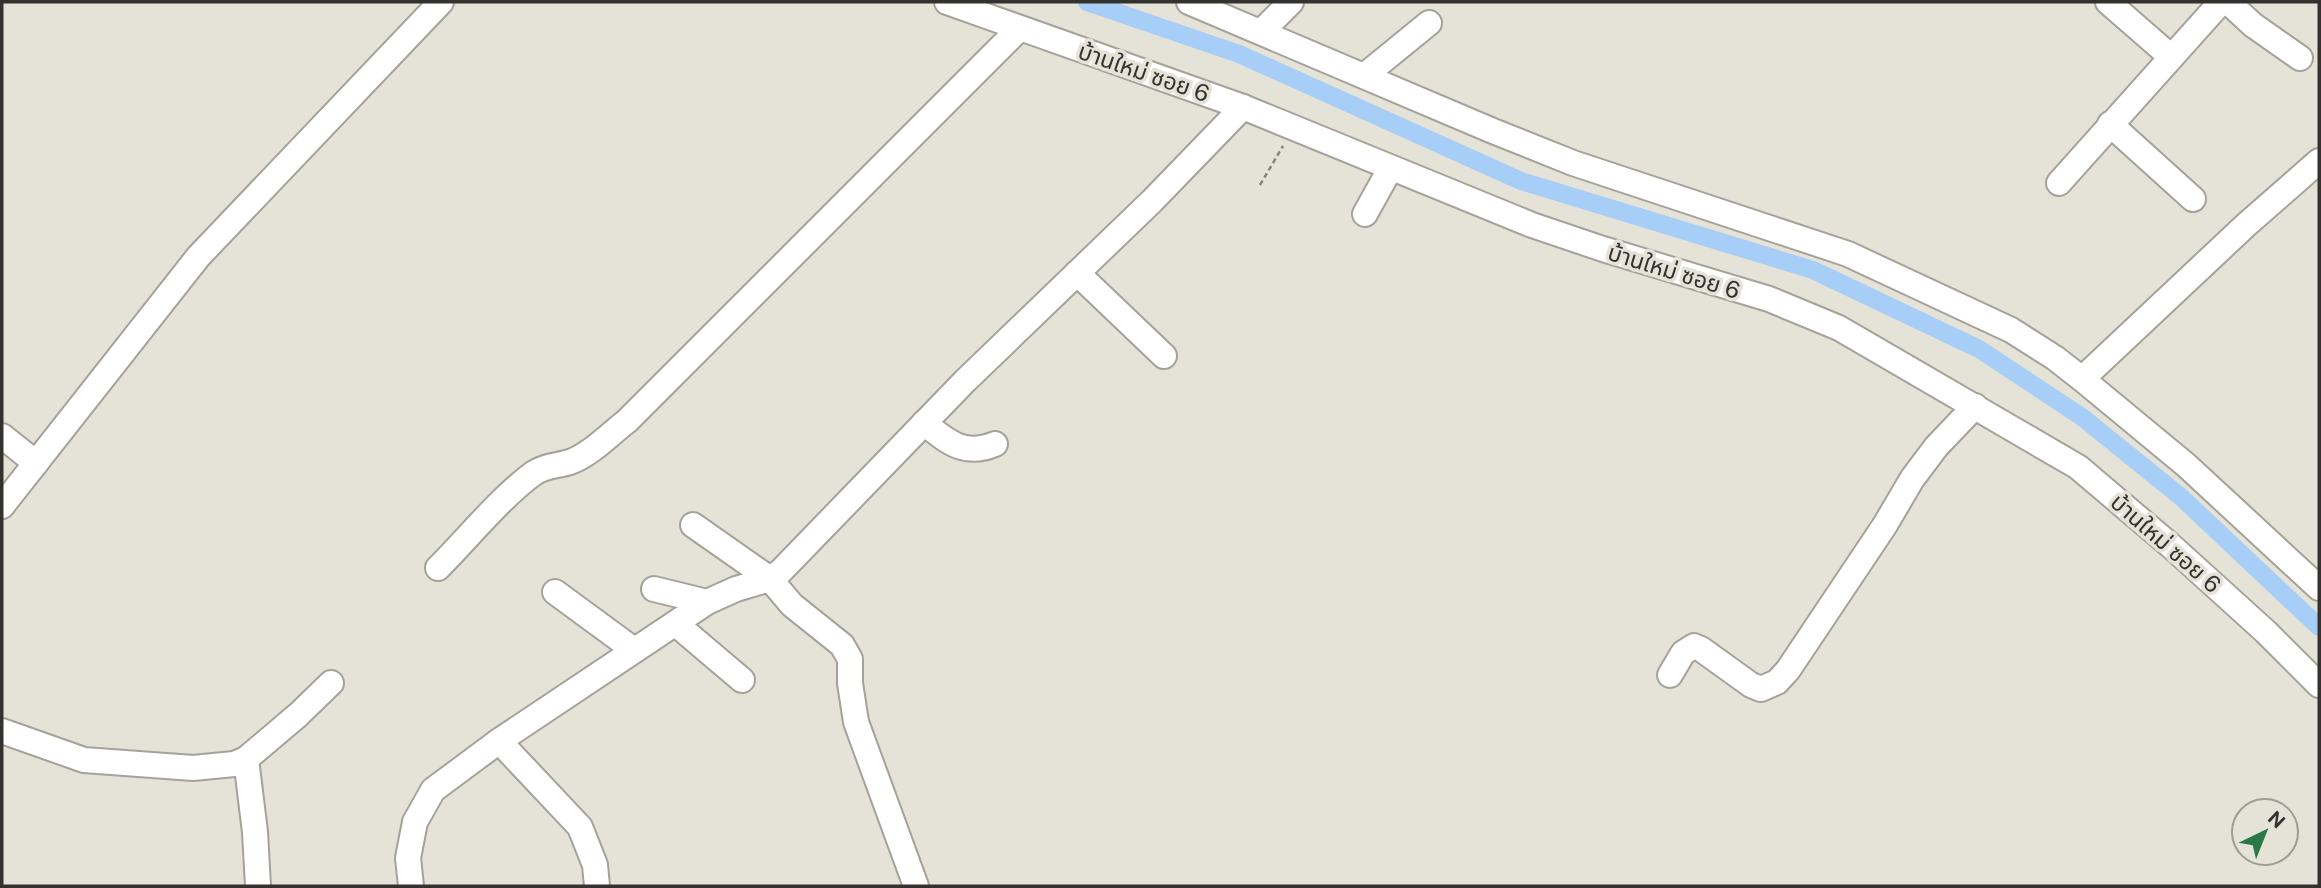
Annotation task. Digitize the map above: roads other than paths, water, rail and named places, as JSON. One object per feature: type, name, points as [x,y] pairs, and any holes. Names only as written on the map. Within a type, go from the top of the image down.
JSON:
[{"type":"street","points":[[2,506],[198,257],[441,2]]},
{"type":"street","name":"บ้านใหม่ ซอย 6","points":[[947,2],[1242,107],[1532,225],[1769,299],[1839,328],[2078,467],[2266,632],[2319,685]]},
{"type":"street","points":[[1189,2],[1573,163],[1848,254],[2011,330],[2082,379],[2186,466],[2319,588]]},
{"type":"street","points":[[1261,32],[1291,2]]},
{"type":"street","points":[[2108,2],[2170,56]]},
{"type":"street","points":[[2059,183],[2221,2]]},
{"type":"street","points":[[2228,2],[2253,25],[2300,58]]},
{"type":"street","points":[[1364,76],[1429,23]]},
{"type":"street","points":[[438,568],[536,472],[552,464],[570,462],[627,421],[1019,29]]},
{"type":"street","points":[[411,886],[408,858],[415,822],[433,790],[499,741],[707,602],[736,589],[770,579],[781,571],[924,423],[1152,201],[1242,107]]},
{"type":"street","points":[[2110,124],[2193,200]]},
{"type":"street","points":[[2082,379],[2246,225],[2319,161]]},
{"type":"street","points":[[1365,214],[1390,169]]},
{"type":"street","points":[[1077,273],[1164,356]]},
{"type":"street","points":[[1670,676],[1683,653],[1694,646],[1751,685],[1761,688],[1777,682],[1824,618],[1912,479],[1936,447],[1975,406]]},
{"type":"street","points":[[924,423],[949,443],[963,448],[980,450],[995,444]]},
{"type":"street","points":[[2,436],[36,463]]},
{"type":"street","points":[[693,525],[770,579],[792,605],[842,645],[850,659],[850,683],[856,722],[916,886]]},
{"type":"street","points":[[654,589],[707,602]]},
{"type":"street","points":[[555,592],[634,650]]},
{"type":"street","points":[[676,624],[742,680]]},
{"type":"street","points":[[2,731],[84,760],[193,768],[234,764],[246,759],[331,683]]},
{"type":"street","points":[[499,741],[580,827],[595,864],[597,886]]},
{"type":"street","points":[[246,759],[258,886]]},
{"type":"waterway","points":[[1087,2],[1239,54],[1521,181],[1813,270],[1979,349],[2082,417],[2181,497],[2319,627]]}]
